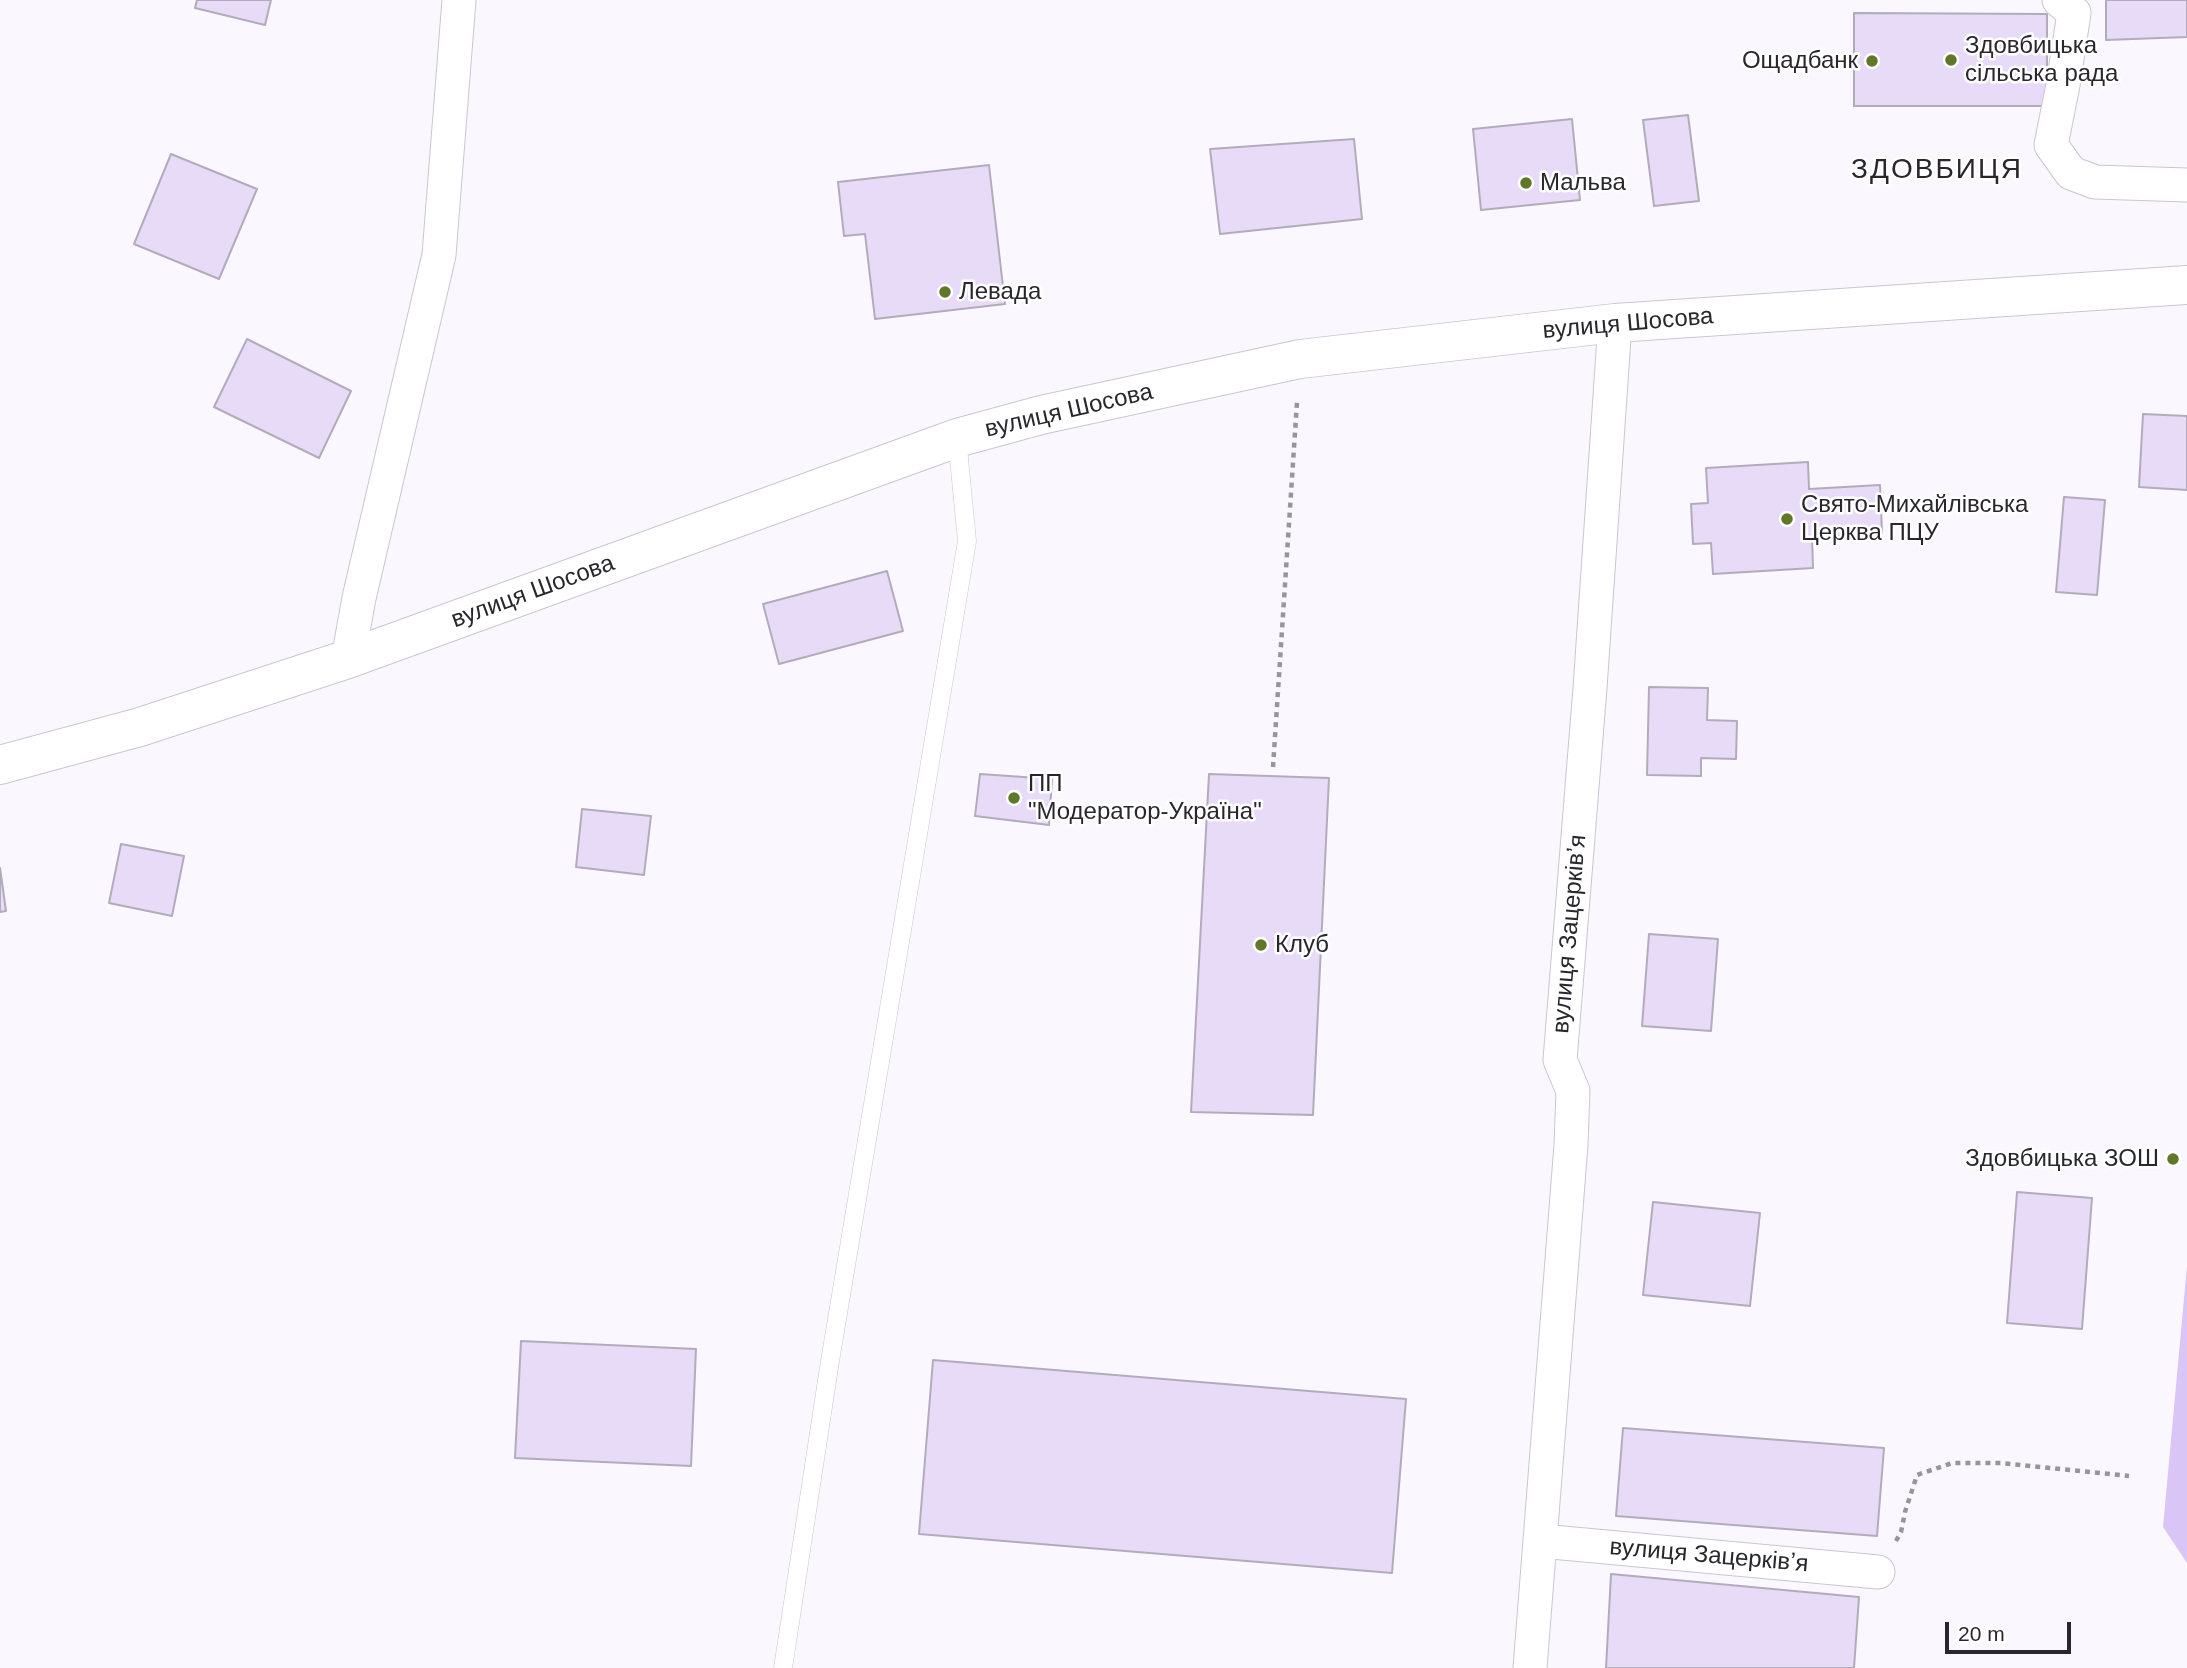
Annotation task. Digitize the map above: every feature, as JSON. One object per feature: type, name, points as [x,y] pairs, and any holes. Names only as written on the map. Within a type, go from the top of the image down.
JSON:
[{"type":"main road","name":"вулиця Шосова","points":[[0,765],[140,727],[348,659],[957,438],[1041,415],[1300,359],[1615,323],[2187,285]]},
{"type":"street","points":[[348,659],[359,598],[439,255],[459,0]]},
{"type":"street","points":[[2059,0],[2074,13],[2051,145],[2071,173],[2095,183],[2187,185]]},
{"type":"street","name":"вулиця Зацерківʼя","points":[[1530,1668],[1571,1145],[1573,1091],[1560,1060],[1590,688],[1615,323]]},
{"type":"street","name":"вулиця Зацерківʼя","points":[[1541,1541],[1878,1572]]},
{"type":"lane","points":[[783,1668],[830,1361],[967,541],[957,438]]},
{"type":"path","points":[[1273,767],[1300,359]]},
{"type":"path","points":[[1878,1572],[1901,1532],[1917,1475],[1951,1463],[2001,1463],[2129,1476]]},
{"type":"shaded area","points":[[2187,1266],[2187,1563],[2163,1527]]},
{"type":"building","points":[[197,0],[271,0],[265,25],[195,8]]},
{"type":"building","points":[[2106,0],[2187,0],[2187,37],[2106,40]]},
{"type":"building","name":"Здовбицька сільська рада","points":[[1854,13],[2047,14],[2047,106],[1854,106]]},
{"type":"building","points":[[1688,115],[1699,201],[1654,206],[1643,120]]},
{"type":"building","points":[[1572,119],[1580,200],[1481,210],[1473,129]]},
{"type":"building","points":[[1354,139],[1362,219],[1220,234],[1210,149]]},
{"type":"building","points":[[171,154],[257,189],[219,279],[134,244]]},
{"type":"building","points":[[989,165],[1005,304],[875,319],[865,234],[844,236],[838,182]]},
{"type":"building","points":[[247,339],[351,391],[319,458],[214,407]]},
{"type":"building","points":[[2143,414],[2187,416],[2187,490],[2139,487]]},
{"type":"building","name":"Свято-Михайлівська Церква ПЦУ","points":[[1808,462],[1809,489],[1880,485],[1882,533],[1812,537],[1813,568],[1713,574],[1711,543],[1693,544],[1691,504],[1708,503],[1706,468]]},
{"type":"building","points":[[2064,497],[2105,500],[2097,595],[2056,592]]},
{"type":"building","points":[[887,571],[903,631],[779,664],[763,604]]},
{"type":"building","points":[[1649,687],[1708,688],[1707,720],[1737,721],[1736,759],[1701,758],[1701,776],[1647,775]]},
{"type":"building","name":"ПП \"Модератор-Україна\"","points":[[980,774],[1052,779],[1049,825],[975,816]]},
{"type":"building","name":"Клуб","points":[[1209,774],[1329,778],[1313,1115],[1191,1112]]},
{"type":"building","points":[[582,809],[651,816],[644,875],[576,867]]},
{"type":"building","points":[[121,844],[184,856],[172,916],[109,903]]},
{"type":"building","points":[[0,868],[6,911],[0,912]]},
{"type":"building","points":[[1649,934],[1718,939],[1711,1031],[1642,1026]]},
{"type":"building","points":[[2017,1192],[2092,1198],[2082,1329],[2007,1323]]},
{"type":"building","points":[[1653,1202],[1760,1213],[1750,1306],[1643,1295]]},
{"type":"building","points":[[521,1341],[696,1349],[691,1466],[515,1458]]},
{"type":"building","points":[[933,1360],[1406,1399],[1392,1573],[919,1534]]},
{"type":"building","points":[[1623,1428],[1884,1448],[1877,1536],[1616,1516]]},
{"type":"building","points":[[1611,1574],[1859,1597],[1854,1668],[1606,1668]]},
{"type":"place","name":"Здовбицька сільська рада","points":[[1951,60]]},
{"type":"place","name":"Ощадбанк","points":[[1872,61]]},
{"type":"place","name":"Мальва","points":[[1526,183]]},
{"type":"place","name":"Левада","points":[[945,292]]},
{"type":"place","name":"Свято-Михайлівська Церква ПЦУ","points":[[1787,519]]},
{"type":"place","name":"ПП \"Модератор-Україна\"","points":[[1014,798]]},
{"type":"place","name":"Клуб","points":[[1261,945]]},
{"type":"place","name":"Здовбицька ЗОШ","points":[[2173,1159]]},
{"type":"district","name":"ЗДОВБИЦЯ","points":[[1937,170]]}]
